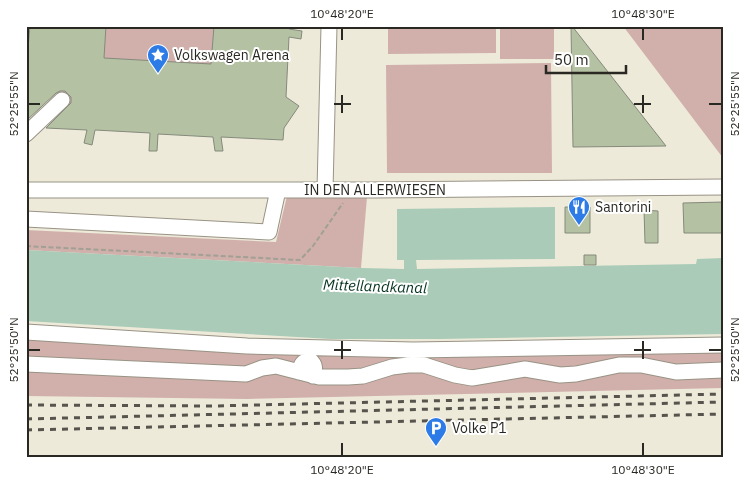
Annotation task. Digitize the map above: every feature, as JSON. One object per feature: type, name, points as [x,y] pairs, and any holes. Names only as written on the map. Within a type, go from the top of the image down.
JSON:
[{"type":"street","points":[[325,190],[329,26]]},
{"type":"street","points":[[26,134],[62,100]]},
{"type":"street","name":"IN DEN ALLERWIESEN","points":[[26,190],[723,187]]},
{"type":"street","points":[[26,219],[269,232],[278,190]]},
{"type":"street","points":[[26,332],[247,346],[403,350],[723,345]]},
{"type":"street","points":[[26,364],[246,374],[262,368],[276,366],[306,374],[331,377],[363,376],[392,367],[408,365],[424,365],[455,375],[472,378],[525,369],[560,375],[576,374],[619,365],[641,364],[676,372],[723,370]]},
{"type":"path","points":[[26,246],[300,260],[313,246],[352,190]]},
{"type":"shaded area","name":"Volkswagen Arena","points":[[45,26],[275,26],[267,78],[72,109],[55,92]]},
{"type":"shaded area","points":[[388,26],[496,26],[496,53],[388,54]]},
{"type":"shaded area","points":[[623,26],[723,26],[723,158]]},
{"type":"shaded area","points":[[500,27],[554,27],[554,59],[500,59]]},
{"type":"shaded area","points":[[551,63],[552,173],[387,173],[386,65]]},
{"type":"shaded area","points":[[287,196],[367,197],[361,268],[26,250],[26,230],[276,242]]},
{"type":"shaded area","points":[[26,336],[247,349],[723,348],[723,388],[247,399],[26,396]]},
{"type":"water","name":"Mittellandkanal","points":[[555,207],[555,259],[416,260],[417,269],[696,264],[697,259],[723,258],[723,334],[331,339],[26,321],[26,250],[404,269],[404,260],[397,260],[397,209]]},
{"type":"building","name":"Volkswagen Arena","points":[[30,26],[106,26],[104,58],[211,64],[214,26],[289,26],[289,29],[302,31],[301,39],[289,37],[286,97],[299,106],[284,128],[283,140],[221,137],[223,151],[215,151],[213,137],[158,134],[157,151],[149,151],[150,133],[95,130],[92,145],[84,143],[87,130],[46,128],[71,103],[71,97],[65,91],[56,93],[26,121],[27,59]]},
{"type":"building","points":[[572,26],[666,146],[573,147]]},
{"type":"building","points":[[723,202],[723,233],[684,233],[683,203]]},
{"type":"building","points":[[565,207],[590,207],[590,233],[565,233]]},
{"type":"building","points":[[644,210],[658,211],[658,243],[645,243]]},
{"type":"building","points":[[584,255],[596,255],[596,265],[584,265]]},
{"type":"railway","points":[[26,405],[213,406],[723,394]]},
{"type":"railway","points":[[26,419],[723,402]]},
{"type":"railway","points":[[26,430],[723,414]]},
{"type":"place","name":"Volkswagen Arena","points":[[158,74]]},
{"type":"place","name":"Santorini","points":[[579,226]]},
{"type":"place","name":"Volke P1","points":[[436,447]]}]
